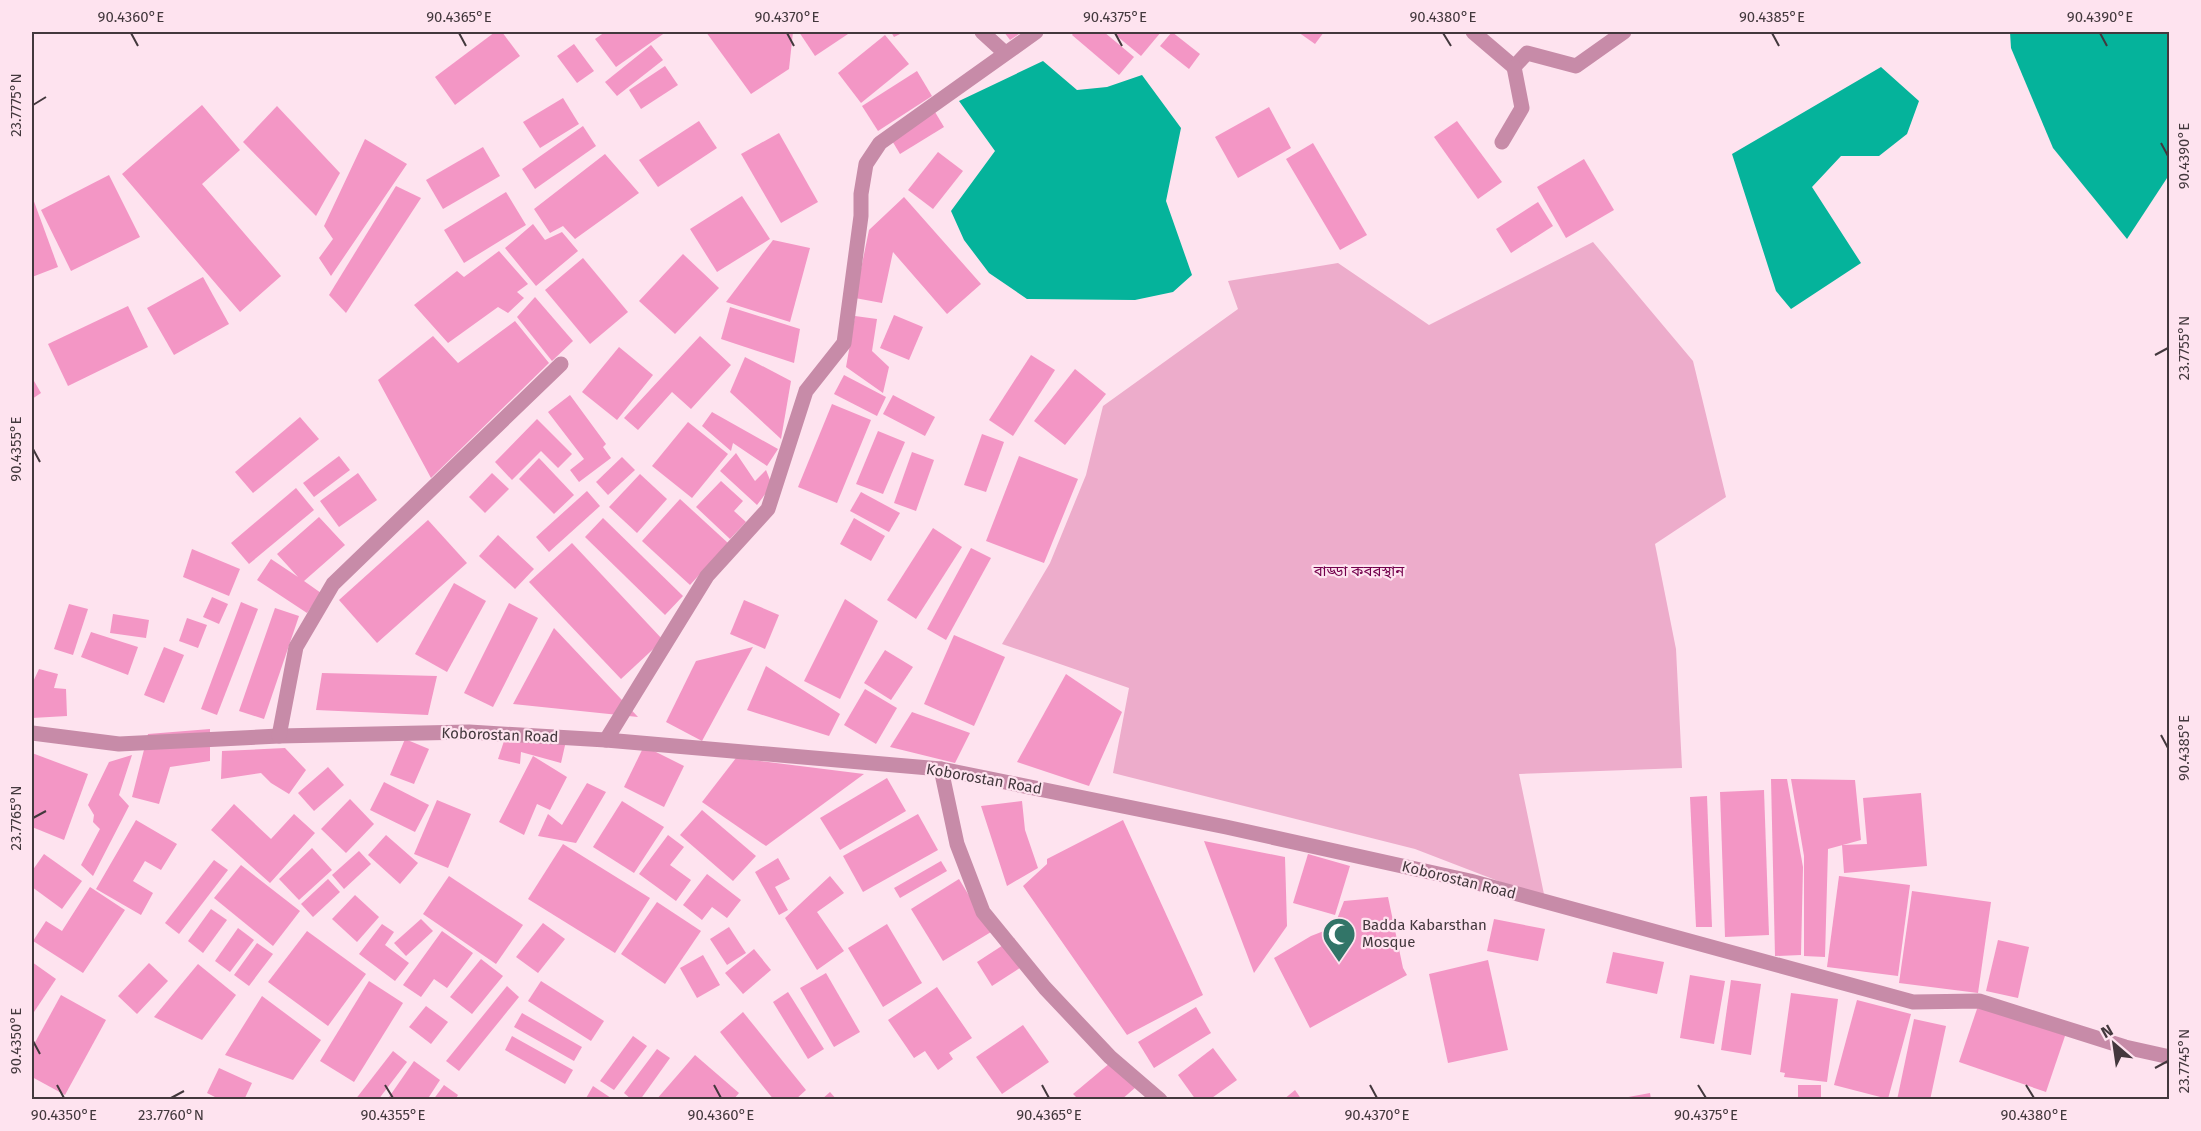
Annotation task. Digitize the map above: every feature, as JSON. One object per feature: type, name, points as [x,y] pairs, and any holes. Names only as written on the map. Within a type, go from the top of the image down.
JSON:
[{"type":"street","points":[[982,32],[1005,53]]},
{"type":"street","points":[[606,740],[706,576],[768,508],[806,391],[844,343],[866,164],[880,143],[1036,32]]},
{"type":"street","points":[[1473,32],[1514,67],[1522,108],[1502,142]]},
{"type":"street","points":[[1514,67],[1527,53],[1576,66],[1624,32]]},
{"type":"street","points":[[279,736],[296,646],[333,584],[561,364]]},
{"type":"street","name":"Koborostan Road","points":[[32,733],[119,744],[279,736],[469,732],[606,740],[941,769],[1226,827],[1470,881],[1912,1002],[1978,1001],[2125,1047],[2169,1057]]},
{"type":"street","points":[[941,769],[957,844],[983,912],[1045,988],[1110,1057],[1160,1100]]},
{"type":"green space","name":"বাড্ডা কবরস্থান","points":[[1593,242],[1693,361],[1726,497],[1655,544],[1676,649],[1682,768],[1519,774],[1545,899],[1415,849],[1113,773],[1129,688],[1002,644],[1050,563],[1086,475],[1103,406],[1238,309],[1228,281],[1338,263],[1429,325]]},
{"type":"shaded area","points":[[2010,32],[2169,32],[2169,175],[2127,239],[2053,148],[2011,48]]},
{"type":"shaded area","points":[[1043,61],[1077,90],[1107,87],[1142,75],[1181,128],[1166,201],[1192,275],[1173,292],[1135,300],[1027,299],[989,273],[964,240],[951,211],[995,151],[959,101]]},
{"type":"shaded area","points":[[1881,67],[1919,101],[1907,134],[1879,156],[1841,156],[1812,187],[1861,263],[1791,309],[1776,291],[1732,154]]},
{"type":"building","points":[[495,32],[502,32],[520,56],[455,105],[435,77]]},
{"type":"building","points":[[605,32],[666,32],[616,67],[595,39]]},
{"type":"building","points":[[706,32],[793,32],[789,69],[751,94]]},
{"type":"building","points":[[799,32],[851,32],[815,56]]},
{"type":"building","points":[[891,32],[904,32],[894,37]]},
{"type":"building","points":[[1004,32],[1022,32],[1010,40]]},
{"type":"building","points":[[1074,32],[1104,32],[1134,57],[1119,75],[1072,35]]},
{"type":"building","points":[[1112,32],[1161,32],[1141,56]]},
{"type":"building","points":[[1172,32],[1200,54],[1189,69],[1160,46]]},
{"type":"building","points":[[1298,32],[1324,32],[1315,44]]},
{"type":"building","points":[[885,35],[909,64],[861,103],[838,73]]},
{"type":"building","points":[[574,44],[594,71],[577,83],[557,56]]},
{"type":"building","points":[[651,45],[663,60],[617,96],[605,82]]},
{"type":"building","points":[[665,66],[678,85],[641,109],[629,90]]},
{"type":"building","points":[[917,71],[932,96],[878,131],[862,106]]},
{"type":"building","points":[[563,98],[579,124],[540,148],[523,122]]},
{"type":"building","points":[[202,105],[240,150],[202,184],[281,276],[240,312],[122,174]]},
{"type":"building","points":[[277,106],[340,173],[316,216],[243,142]]},
{"type":"building","points":[[1269,107],[1291,148],[1238,178],[1215,137]]},
{"type":"building","points":[[935,112],[944,127],[900,154],[891,139]]},
{"type":"building","points":[[699,121],[717,148],[658,187],[639,160]]},
{"type":"building","points":[[1457,121],[1502,182],[1478,199],[1434,137]]},
{"type":"building","points":[[583,126],[596,146],[535,189],[522,169]]},
{"type":"building","points":[[779,133],[818,202],[781,223],[741,154]]},
{"type":"building","points":[[365,139],[407,164],[331,276],[319,258],[333,239],[324,226]]},
{"type":"building","points":[[1313,143],[1367,235],[1340,250],[1286,159]]},
{"type":"building","points":[[483,147],[500,176],[443,209],[426,180]]},
{"type":"building","points":[[938,152],[963,171],[933,209],[908,190]]},
{"type":"building","points":[[605,154],[639,193],[575,239],[563,226],[550,233],[534,209]]},
{"type":"building","points":[[1584,159],[1614,210],[1566,238],[1537,187]]},
{"type":"building","points":[[109,175],[140,237],[71,271],[41,210]]},
{"type":"building","points":[[396,186],[421,198],[346,313],[329,295]]},
{"type":"building","points":[[506,192],[526,225],[464,263],[444,230]]},
{"type":"building","points":[[32,196],[58,267],[32,277]]},
{"type":"building","points":[[742,196],[770,239],[717,272],[690,229]]},
{"type":"building","points":[[904,197],[981,284],[947,314],[893,252],[882,303],[855,298],[869,230]]},
{"type":"building","points":[[1538,202],[1553,226],[1511,253],[1496,229]]},
{"type":"building","points":[[533,224],[545,240],[562,232],[578,251],[536,286],[505,248]]},
{"type":"building","points":[[773,240],[810,248],[790,322],[726,302]]},
{"type":"building","points":[[499,251],[528,284],[517,292],[524,298],[508,313],[498,307],[448,343],[414,305],[457,271],[464,277]]},
{"type":"building","points":[[683,254],[719,288],[675,334],[639,301]]},
{"type":"building","points":[[583,258],[628,312],[590,344],[545,290]]},
{"type":"building","points":[[203,277],[229,324],[174,355],[147,308]]},
{"type":"building","points":[[535,297],[573,341],[552,361],[517,317]]},
{"type":"building","points":[[128,306],[148,347],[68,386],[48,344]]},
{"type":"building","points":[[730,307],[800,329],[794,363],[721,339]]},
{"type":"building","points":[[894,315],[923,327],[909,360],[880,348]]},
{"type":"building","points":[[855,316],[877,319],[872,351],[889,367],[883,393],[846,367]]},
{"type":"building","points":[[515,321],[549,363],[431,478],[378,380],[433,336],[458,363]]},
{"type":"building","points":[[700,336],[731,365],[691,409],[672,392],[638,430],[624,418]]},
{"type":"building","points":[[619,347],[653,375],[617,420],[582,392]]},
{"type":"building","points":[[1031,355],[1055,370],[1013,436],[989,420]]},
{"type":"building","points":[[745,357],[791,381],[781,439],[730,392]]},
{"type":"building","points":[[1075,369],[1106,394],[1065,445],[1034,421]]},
{"type":"building","points":[[844,375],[886,397],[877,416],[834,394]]},
{"type":"building","points":[[34,381],[41,393],[32,399],[32,383]]},
{"type":"building","points":[[570,395],[606,444],[603,447],[611,458],[579,482],[570,470],[584,459],[548,412]]},
{"type":"building","points":[[893,395],[935,417],[925,436],[883,414]]},
{"type":"building","points":[[832,404],[871,420],[837,503],[798,487]]},
{"type":"building","points":[[712,412],[778,449],[767,466],[733,443],[731,451],[702,426]]},
{"type":"building","points":[[300,417],[319,439],[253,493],[235,472]]},
{"type":"building","points":[[537,419],[572,454],[558,468],[541,451],[512,480],[495,462]]},
{"type":"building","points":[[688,422],[728,454],[692,498],[652,466]]},
{"type":"building","points":[[878,431],[905,442],[883,494],[856,484]]},
{"type":"building","points":[[982,434],[1004,442],[986,492],[964,485]]},
{"type":"building","points":[[912,452],[934,460],[916,511],[894,503]]},
{"type":"building","points":[[736,453],[755,481],[766,470],[772,485],[757,505],[720,471]]},
{"type":"building","points":[[339,456],[350,470],[314,497],[303,483]]},
{"type":"building","points":[[1019,456],[1078,479],[1044,563],[986,541]]},
{"type":"building","points":[[622,457],[635,470],[608,495],[596,482]]},
{"type":"building","points":[[539,458],[574,495],[554,514],[519,479]]},
{"type":"building","points":[[358,473],[377,500],[339,527],[320,501]]},
{"type":"building","points":[[492,473],[509,489],[485,513],[469,497]]},
{"type":"building","points":[[640,474],[667,499],[637,533],[609,507]]},
{"type":"building","points":[[721,481],[743,501],[734,511],[746,522],[730,539],[696,507]]},
{"type":"building","points":[[296,488],[314,510],[249,564],[231,543]]},
{"type":"building","points":[[587,491],[600,506],[549,552],[536,537]]},
{"type":"building","points":[[861,492],[900,513],[889,532],[850,511]]},
{"type":"building","points":[[680,499],[728,543],[690,585],[642,541]]},
{"type":"building","points":[[319,517],[345,545],[304,581],[321,593],[307,613],[257,580],[271,559],[298,577],[277,554]]},
{"type":"building","points":[[603,518],[683,596],[665,615],[585,537]]},
{"type":"building","points":[[854,518],[885,536],[871,561],[840,544]]},
{"type":"building","points":[[428,520],[467,563],[377,643],[339,600]]},
{"type":"building","points":[[933,528],[962,547],[916,619],[887,600]]},
{"type":"building","points":[[498,535],[534,569],[515,589],[479,556]]},
{"type":"building","points":[[572,543],[663,640],[621,679],[529,582]]},
{"type":"building","points":[[971,548],[991,558],[946,640],[927,629]]},
{"type":"building","points":[[192,549],[240,569],[229,596],[183,577]]},
{"type":"building","points":[[454,583],[486,601],[447,672],[415,654]]},
{"type":"building","points":[[212,597],[228,604],[219,624],[203,617]]},
{"type":"building","points":[[845,599],[878,621],[840,699],[804,681]]},
{"type":"building","points":[[744,600],[779,615],[765,649],[730,634]]},
{"type":"building","points":[[241,602],[258,609],[217,715],[201,709]]},
{"type":"building","points":[[509,603],[538,618],[493,707],[464,693]]},
{"type":"building","points":[[69,604],[88,609],[73,655],[54,649]]},
{"type":"building","points":[[275,608],[299,616],[264,719],[239,711]]},
{"type":"building","points":[[113,614],[149,620],[146,638],[110,633]]},
{"type":"building","points":[[187,618],[207,625],[198,648],[179,641]]},
{"type":"building","points":[[554,628],[638,717],[513,704]]},
{"type":"building","points":[[91,632],[138,647],[128,675],[81,657]]},
{"type":"building","points":[[954,635],[1005,657],[974,726],[924,704]]},
{"type":"building","points":[[164,647],[184,655],[164,703],[144,695]]},
{"type":"building","points":[[753,647],[702,741],[666,722],[696,661]]},
{"type":"building","points":[[885,650],[913,667],[891,700],[864,683]]},
{"type":"building","points":[[766,666],[840,714],[829,736],[747,710]]},
{"type":"building","points":[[39,669],[58,674],[54,688],[66,689],[67,716],[32,718],[32,684]]},
{"type":"building","points":[[322,673],[437,676],[428,715],[316,710]]},
{"type":"building","points":[[1066,674],[1122,712],[1089,786],[1017,762]]},
{"type":"building","points":[[865,689],[897,708],[876,744],[844,725]]},
{"type":"building","points":[[912,712],[970,733],[955,763],[890,747]]},
{"type":"building","points":[[210,729],[210,761],[170,767],[159,804],[132,797],[148,734]]},
{"type":"building","points":[[405,739],[429,749],[414,784],[390,775]]},
{"type":"building","points":[[504,741],[566,741],[561,763],[521,752],[520,764],[498,759]]},
{"type":"building","points":[[644,746],[684,766],[664,807],[624,787]]},
{"type":"building","points":[[285,748],[306,770],[289,794],[271,783],[261,773],[221,779],[222,751]]},
{"type":"building","points":[[32,753],[88,774],[64,840],[32,827]]},
{"type":"building","points":[[132,755],[119,795],[129,806],[93,876],[81,865],[100,829],[93,822],[94,815],[88,805],[109,762]]},
{"type":"building","points":[[533,756],[567,777],[550,810],[537,804],[524,835],[499,822]]},
{"type":"building","points":[[736,758],[864,774],[766,846],[702,802]]},
{"type":"building","points":[[328,767],[344,785],[314,811],[298,793]]},
{"type":"building","points":[[887,778],[906,811],[840,850],[820,818]]},
{"type":"building","points":[[1771,779],[1787,779],[1803,867],[1801,955],[1775,956]]},
{"type":"building","points":[[1791,779],[1855,780],[1861,840],[1828,849],[1825,957],[1804,956],[1804,856]]},
{"type":"building","points":[[384,782],[429,805],[415,832],[370,810]]},
{"type":"building","points":[[587,783],[606,792],[576,843],[538,836],[548,814],[562,825]]},
{"type":"building","points":[[1764,790],[1769,935],[1725,937],[1720,792]]},
{"type":"building","points":[[1921,793],[1927,866],[1844,873],[1842,845],[1867,844],[1863,798]]},
{"type":"building","points":[[1707,796],[1712,927],[1696,927],[1690,797]]},
{"type":"building","points":[[350,799],[374,824],[346,853],[321,829]]},
{"type":"building","points":[[437,800],[471,814],[448,868],[414,854]]},
{"type":"building","points":[[622,801],[664,827],[634,873],[593,847]]},
{"type":"building","points":[[1022,801],[1025,830],[1038,868],[1007,886],[981,806]]},
{"type":"building","points":[[234,804],[271,839],[294,814],[315,833],[270,883],[211,830]]},
{"type":"building","points":[[702,810],[756,856],[733,881],[680,835]]},
{"type":"building","points":[[918,814],[938,850],[863,892],[843,856]]},
{"type":"building","points":[[136,820],[177,844],[161,870],[145,861],[133,881],[153,893],[141,915],[96,889]]},
{"type":"building","points":[[1123,820],[1203,995],[1127,1035],[1023,886],[1047,864],[1047,859]]},
{"type":"building","points":[[386,835],[418,863],[400,884],[368,855]]},
{"type":"building","points":[[668,835],[684,847],[670,865],[691,880],[676,901],[639,874]]},
{"type":"building","points":[[1204,841],[1285,857],[1287,926],[1254,973]]},
{"type":"building","points":[[563,844],[650,898],[615,953],[528,899]]},
{"type":"building","points":[[312,848],[332,870],[299,900],[279,879]]},
{"type":"building","points":[[359,851],[371,864],[344,889],[332,875]]},
{"type":"building","points":[[44,854],[82,881],[62,909],[32,887],[32,871]]},
{"type":"building","points":[[1308,854],[1350,866],[1335,915],[1293,903]]},
{"type":"building","points":[[778,858],[790,879],[775,887],[788,910],[779,915],[755,872]]},
{"type":"building","points":[[214,860],[228,870],[179,934],[165,923]]},
{"type":"building","points":[[941,861],[947,871],[900,898],[894,888]]},
{"type":"building","points":[[241,865],[300,911],[273,946],[214,898]]},
{"type":"building","points":[[707,874],[741,900],[727,918],[712,907],[702,920],[683,905]]},
{"type":"building","points":[[449,876],[523,925],[496,964],[423,914]]},
{"type":"building","points":[[830,876],[844,893],[817,912],[844,951],[817,970],[785,918]]},
{"type":"building","points":[[1839,876],[1910,885],[1898,976],[1827,967]]},
{"type":"building","points":[[328,879],[340,892],[313,917],[301,904]]},
{"type":"building","points":[[959,879],[991,932],[943,961],[911,909]]},
{"type":"building","points":[[90,887],[125,910],[83,973],[33,941],[46,921],[62,931]]},
{"type":"building","points":[[1912,891],[1991,902],[1978,993],[1899,983]]},
{"type":"building","points":[[355,895],[379,917],[357,942],[332,919]]},
{"type":"building","name":"Badda Kabarsthan Mosque","points":[[1388,897],[1403,968],[1407,975],[1310,1028],[1274,958],[1311,936],[1334,927],[1344,901]]},
{"type":"building","points":[[657,902],[701,931],[665,984],[621,954]]},
{"type":"building","points":[[211,909],[227,920],[203,953],[188,941]]},
{"type":"building","points":[[421,919],[433,931],[406,956],[394,943]]},
{"type":"building","points":[[1494,919],[1545,929],[1538,961],[1487,951]]},
{"type":"building","points":[[543,923],[565,939],[538,973],[516,957]]},
{"type":"building","points":[[382,924],[394,932],[385,945],[409,963],[395,981],[359,954]]},
{"type":"building","points":[[887,924],[922,983],[883,1007],[848,948]]},
{"type":"building","points":[[729,927],[746,953],[727,965],[710,939]]},
{"type":"building","points":[[238,928],[254,940],[230,972],[215,961]]},
{"type":"building","points":[[307,931],[366,974],[328,1026],[268,982]]},
{"type":"building","points":[[442,931],[473,953],[447,988],[434,979],[421,997],[403,985]]},
{"type":"building","points":[[1014,938],[1029,962],[992,986],[977,962]]},
{"type":"building","points":[[1998,940],[2029,947],[2018,998],[1986,991]]},
{"type":"building","points":[[257,943],[273,954],[249,986],[234,975]]},
{"type":"building","points":[[754,949],[771,970],[743,994],[725,973]]},
{"type":"building","points":[[1613,952],[1664,962],[1657,994],[1606,983]]},
{"type":"building","points":[[703,955],[720,985],[697,998],[680,968]]},
{"type":"building","points":[[481,959],[503,976],[472,1014],[450,997]]},
{"type":"building","points":[[1488,960],[1508,1050],[1448,1063],[1429,974]]},
{"type":"building","points":[[32,962],[56,979],[32,1015]]},
{"type":"building","points":[[149,963],[168,981],[137,1014],[118,996]]},
{"type":"building","points":[[198,964],[236,995],[202,1040],[154,1017]]},
{"type":"building","points":[[826,973],[860,1032],[834,1047],[800,988]]},
{"type":"building","points":[[1690,975],[1725,981],[1714,1044],[1680,1038]]},
{"type":"building","points":[[1731,980],[1761,984],[1751,1055],[1721,1050]]},
{"type":"building","points":[[369,981],[403,1003],[354,1082],[320,1061]]},
{"type":"building","points":[[541,981],[604,1021],[591,1041],[528,1001]]},
{"type":"building","points":[[507,986],[519,997],[459,1071],[446,1061]]},
{"type":"building","points":[[937,987],[972,1038],[949,1053],[953,1059],[938,1070],[925,1051],[914,1058],[888,1020]]},
{"type":"building","points":[[788,992],[824,1049],[808,1059],[773,1002]]},
{"type":"building","points":[[1791,993],[1838,999],[1827,1082],[1784,1077],[1785,1073],[1780,1072]]},
{"type":"building","points":[[61,995],[106,1020],[65,1095],[32,1077],[32,1048]]},
{"type":"building","points":[[262,996],[321,1040],[293,1080],[225,1055]]},
{"type":"building","points":[[1857,1000],[1911,1014],[1888,1099],[1834,1085]]},
{"type":"building","points":[[1979,1003],[2066,1033],[2046,1092],[1959,1062]]},
{"type":"building","points":[[426,1006],[448,1022],[431,1044],[409,1027]]},
{"type":"building","points":[[1196,1007],[1211,1033],[1154,1068],[1138,1042]]},
{"type":"building","points":[[743,1012],[806,1090],[795,1100],[774,1100],[720,1032]]},
{"type":"building","points":[[522,1013],[582,1047],[574,1061],[514,1027]]},
{"type":"building","points":[[1914,1019],[1946,1026],[1930,1100],[1897,1100]]},
{"type":"building","points":[[1023,1025],[1049,1062],[1002,1094],[976,1057]]},
{"type":"building","points":[[512,1036],[573,1070],[565,1084],[505,1050]]},
{"type":"building","points":[[633,1036],[647,1046],[614,1090],[600,1081]]},
{"type":"building","points":[[1213,1048],[1237,1080],[1209,1100],[1196,1100],[1178,1075]]},
{"type":"building","points":[[657,1049],[670,1058],[640,1100],[632,1100],[624,1093]]},
{"type":"building","points":[[393,1051],[407,1062],[378,1100],[355,1100]]},
{"type":"building","points":[[695,1055],[739,1093],[733,1100],[656,1100]]},
{"type":"building","points":[[414,1061],[440,1080],[427,1100],[387,1100]]},
{"type":"building","points":[[1110,1063],[1136,1087],[1121,1100],[1079,1100],[1073,1094]]},
{"type":"building","points":[[219,1068],[252,1083],[244,1100],[221,1100],[207,1093]]},
{"type":"building","points":[[444,1085],[458,1095],[455,1100],[433,1100]]},
{"type":"building","points":[[1798,1085],[1821,1085],[1821,1100],[1798,1100]]},
{"type":"building","points":[[593,1086],[614,1100],[585,1100]]},
{"type":"building","points":[[1295,1090],[1302,1100],[1283,1100]]},
{"type":"building","points":[[830,1092],[837,1100],[821,1100]]},
{"type":"building","points":[[1650,1093],[1651,1100],[1624,1100],[1623,1098]]},
{"type":"place","name":"Badda Kabarsthan Mosque","points":[[1339,963]]}]
